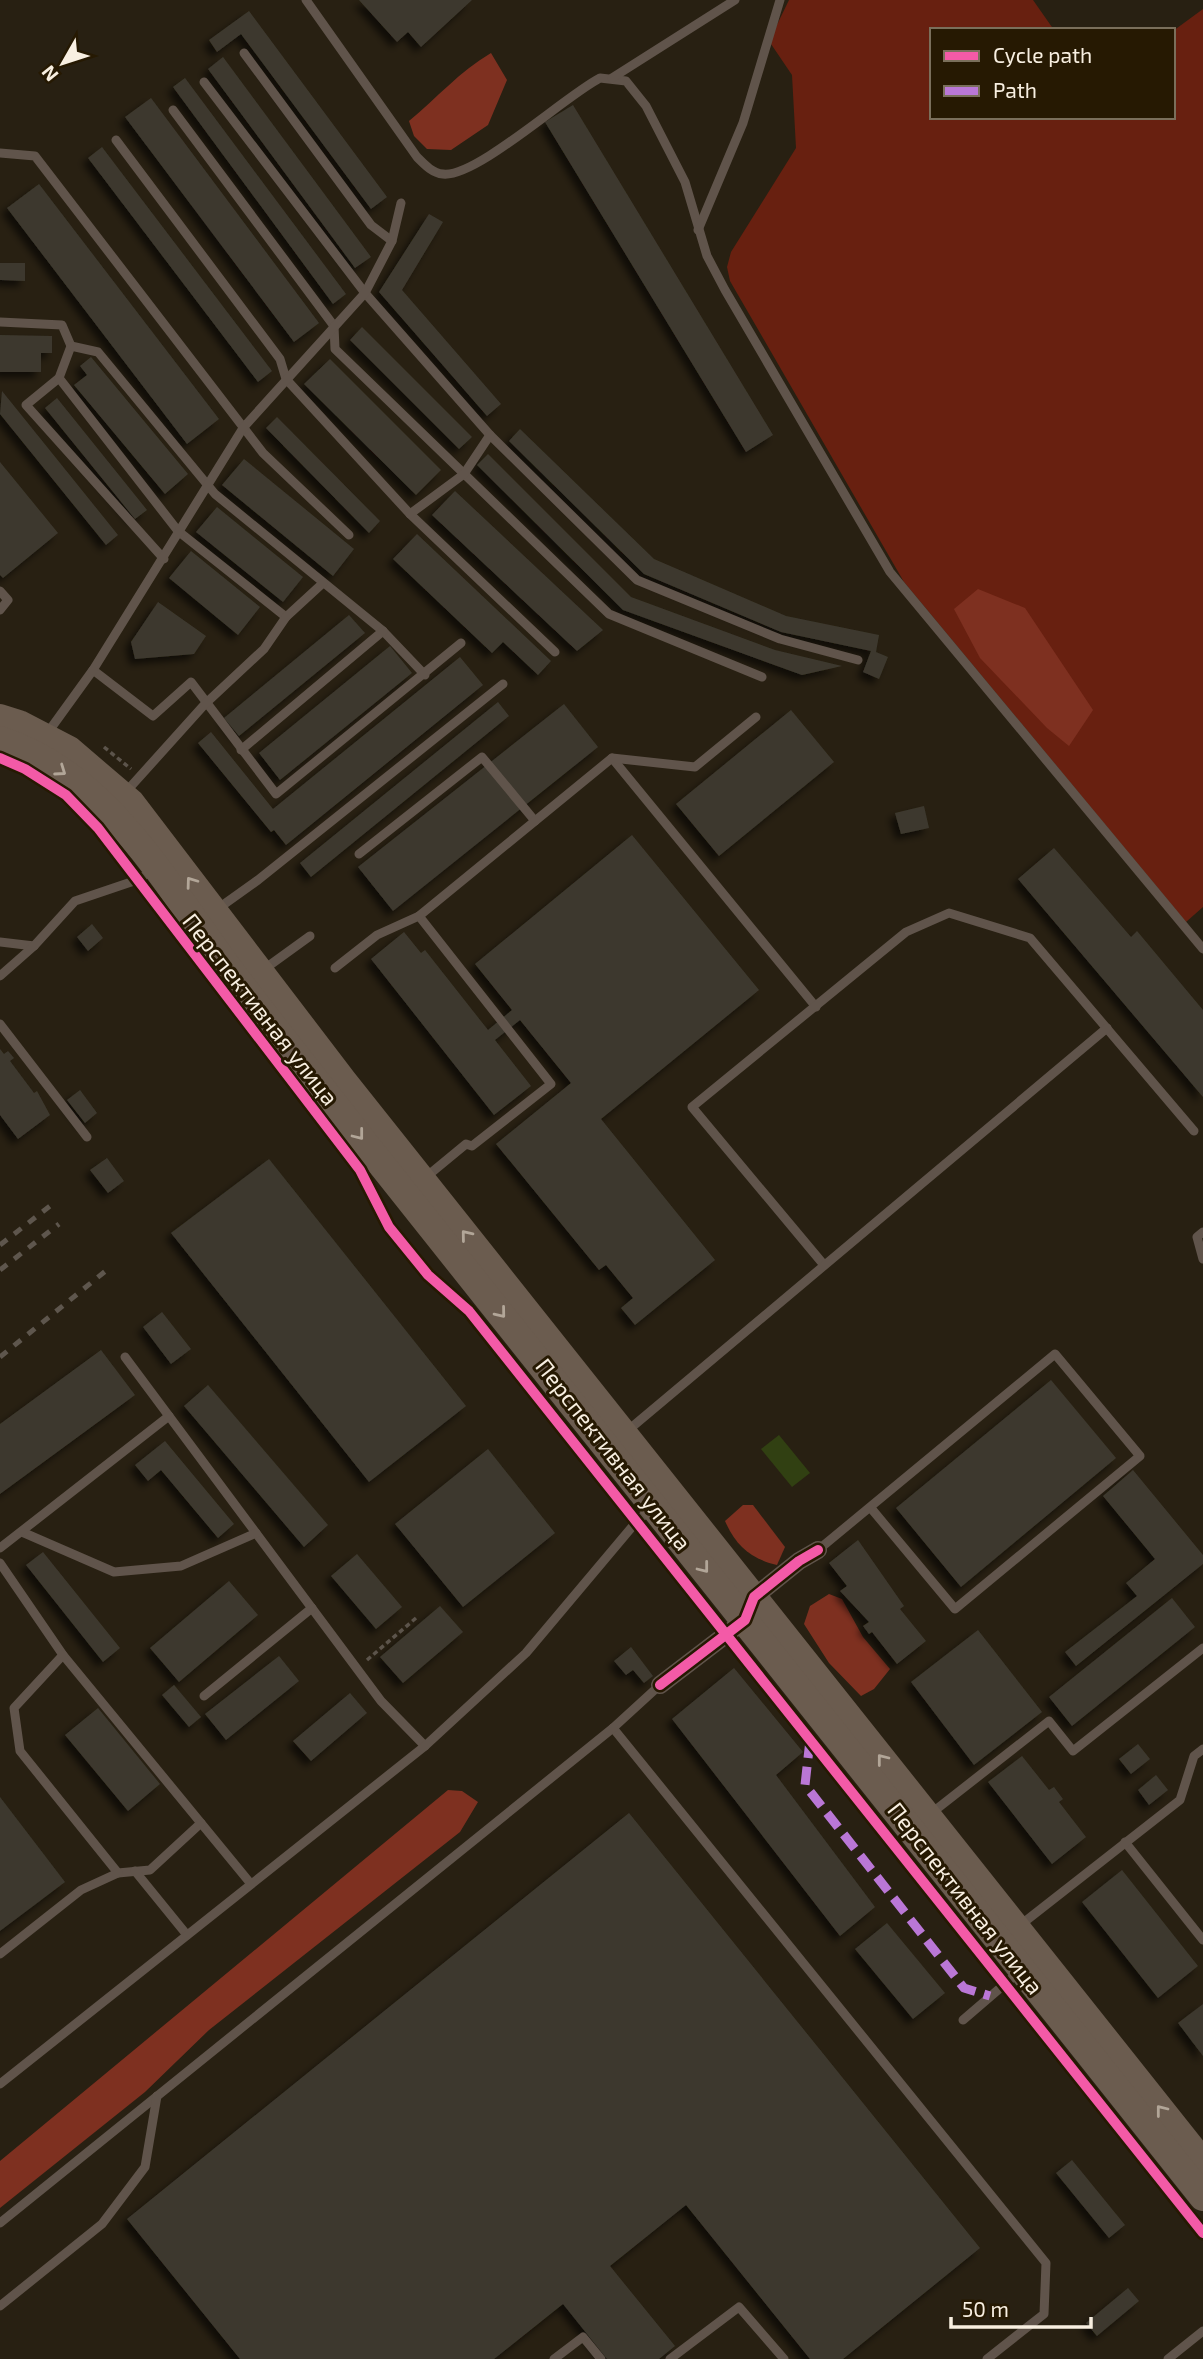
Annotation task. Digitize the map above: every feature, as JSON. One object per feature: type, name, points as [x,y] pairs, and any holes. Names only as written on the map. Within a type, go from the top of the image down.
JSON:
[{"type":"main road","name":"Перспективная улица","points":[[0,718],[46,737],[69,750],[122,795],[163,862],[250,979],[1031,1963],[1203,2197]]},
{"type":"main road","name":"Перспективная улица","points":[[0,740],[34,754],[79,784],[163,862]]},
{"type":"main road","name":"Перспективная улица","points":[[250,979],[422,1181],[616,1440]]},
{"type":"main road","name":"Перспективная улица","points":[[1031,1963],[1203,2163]]},
{"type":"street","points":[[660,1685],[750,1608],[799,1560],[818,1550]]},
{"type":"lane","points":[[306,0],[417,157],[432,170],[443,174],[472,168],[600,78],[626,81],[638,93],[665,138],[685,182],[707,256],[890,572],[1203,949]]},
{"type":"lane","points":[[612,78],[735,0]]},
{"type":"lane","points":[[698,230],[743,123],[780,0]]},
{"type":"lane","points":[[244,53],[371,225],[392,242]]},
{"type":"lane","points":[[204,82],[365,293],[490,435],[637,580],[780,639],[858,660]]},
{"type":"lane","points":[[173,110],[334,326],[335,349],[609,614],[762,677]]},
{"type":"lane","points":[[116,140],[280,359],[286,379],[410,514],[555,652]]},
{"type":"lane","points":[[0,153],[35,156],[263,453],[349,535]]},
{"type":"lane","points":[[46,737],[93,670],[164,559],[178,531],[243,428],[365,293],[392,242],[401,203]]},
{"type":"lane","points":[[0,322],[62,325],[71,346],[59,378],[26,405],[164,559]]},
{"type":"lane","points":[[71,346],[98,352],[208,485],[383,631],[425,675]]},
{"type":"lane","points":[[59,378],[178,531],[286,617]]},
{"type":"lane","points":[[410,514],[464,474],[490,435]]},
{"type":"lane","points":[[122,795],[205,704],[264,649],[286,617],[323,583]]},
{"type":"lane","points":[[0,591],[8,600],[0,610]]},
{"type":"lane","points":[[241,750],[383,631]]},
{"type":"lane","points":[[93,670],[153,716],[191,682],[205,704],[276,794],[461,643]]},
{"type":"lane","points":[[204,918],[258,880],[503,684]]},
{"type":"lane","points":[[335,968],[377,935],[419,916],[612,758],[695,767],[756,718]]},
{"type":"lane","points":[[359,854],[482,757],[535,821]]},
{"type":"lane","points":[[612,758],[816,1007]]},
{"type":"lane","points":[[0,976],[34,946],[75,901],[140,879],[163,862]]},
{"type":"lane","points":[[824,1265],[692,1107],[906,932],[949,913],[1030,938],[1194,1130]]},
{"type":"lane","points":[[419,916],[551,1084],[472,1146],[466,1144],[422,1181]]},
{"type":"lane","points":[[250,979],[310,936]]},
{"type":"lane","points":[[0,942],[34,946]]},
{"type":"lane","points":[[0,1024],[87,1137]]},
{"type":"lane","points":[[616,1440],[1107,1028]]},
{"type":"lane","points":[[1203,1232],[1197,1237],[1203,1259]]},
{"type":"lane","points":[[818,1550],[1055,1354],[1140,1456],[955,1609],[870,1507]]},
{"type":"lane","points":[[125,1357],[356,1669],[381,1701],[425,1746]]},
{"type":"lane","points":[[0,1548],[169,1416]]},
{"type":"lane","points":[[0,2084],[425,1746],[526,1653],[636,1521],[663,1499]]},
{"type":"lane","points":[[22,1532],[114,1572],[181,1566],[256,1533]]},
{"type":"lane","points":[[0,1563],[62,1655],[251,1884]]},
{"type":"lane","points":[[204,1696],[312,1608]]},
{"type":"lane","points":[[919,1822],[1049,1721],[1073,1751],[1203,1647]]},
{"type":"lane","points":[[62,1655],[14,1708],[20,1751],[118,1873]]},
{"type":"lane","points":[[0,2223],[613,1728],[660,1685]]},
{"type":"lane","points":[[613,1728],[1046,2263],[1044,2314],[988,2359]]},
{"type":"lane","points":[[1008,1934],[1180,1800],[1194,1756],[1203,1749]]},
{"type":"lane","points":[[0,1954],[81,1890],[118,1873],[150,1870],[201,1824]]},
{"type":"lane","points":[[1125,1842],[1200,1929],[1203,1940]]},
{"type":"lane","points":[[135,1871],[187,1935]]},
{"type":"lane","points":[[963,2020],[1031,1963]]},
{"type":"lane","points":[[0,2306],[102,2224],[145,2167],[157,2096]]},
{"type":"lane","points":[[670,2359],[739,2307],[784,2359]]},
{"type":"lane","points":[[1168,2359],[1203,2331]]},
{"type":"lane","points":[[554,2359],[583,2337],[601,2359]]},
{"type":"path","points":[[356,1669],[416,1618]]},
{"type":"shaded area","points":[[789,0],[1033,0],[1053,28],[930,28],[930,119],[1175,119],[1175,30],[1203,9],[1203,907],[1186,922],[904,582],[730,281],[727,267],[731,252],[796,148],[792,75],[771,44],[772,35]]},
{"type":"shaded area","points":[[491,53],[507,80],[488,125],[451,150],[427,149],[414,136],[409,121],[459,76]]},
{"type":"shaded area","points":[[978,589],[1025,608],[1093,710],[1069,746],[1047,728],[980,658],[954,609]]},
{"type":"shaded area","points":[[779,1435],[810,1473],[792,1487],[761,1449]]},
{"type":"shaded area","points":[[743,1505],[753,1505],[785,1547],[777,1565],[759,1559],[745,1550],[729,1530],[725,1521]]},
{"type":"shaded area","points":[[829,1594],[842,1599],[863,1637],[890,1669],[874,1689],[861,1696],[829,1663],[804,1624],[810,1606]]},
{"type":"shaded area","points":[[448,1790],[462,1791],[478,1802],[460,1832],[209,2030],[145,2092],[0,2208],[0,2161]]},
{"type":"building","points":[[359,0],[472,0],[421,47],[408,32],[397,42]]},
{"type":"building","points":[[249,11],[387,197],[371,209],[241,34],[217,52],[209,40]]},
{"type":"building","points":[[223,57],[371,257],[355,268],[208,69]]},
{"type":"building","points":[[185,78],[346,294],[333,304],[173,87]]},
{"type":"building","points":[[151,98],[319,323],[294,342],[125,117]]},
{"type":"building","points":[[573,105],[773,435],[746,452],[545,122]]},
{"type":"building","points":[[102,147],[272,371],[258,382],[88,158]]},
{"type":"building","points":[[39,184],[219,419],[187,444],[7,208]]},
{"type":"building","points":[[429,214],[443,222],[402,290],[501,404],[487,416],[379,292]]},
{"type":"building","points":[[0,263],[25,263],[25,281],[0,280]]},
{"type":"building","points":[[362,327],[472,437],[459,449],[350,340]]},
{"type":"building","points":[[0,335],[52,336],[52,353],[41,353],[41,372],[0,372]]},
{"type":"building","points":[[91,357],[188,474],[165,494],[74,385],[87,375],[80,366]]},
{"type":"building","points":[[330,359],[441,470],[416,495],[304,384]]},
{"type":"building","points":[[2,391],[118,535],[106,545],[0,414]]},
{"type":"building","points":[[57,398],[147,510],[135,519],[45,408]]},
{"type":"building","points":[[277,417],[380,521],[369,533],[266,428]]},
{"type":"building","points":[[520,429],[654,559],[786,616],[879,635],[876,652],[888,657],[879,679],[863,672],[871,651],[781,632],[644,574],[509,441]]},
{"type":"building","points":[[488,454],[631,597],[775,650],[842,666],[802,675],[623,610],[477,465]]},
{"type":"building","points":[[244,459],[354,549],[333,576],[222,485]]},
{"type":"building","points":[[0,462],[58,533],[3,578],[0,575]]},
{"type":"building","points":[[455,491],[603,630],[577,651],[432,515]]},
{"type":"building","points":[[217,507],[303,577],[283,602],[196,532]]},
{"type":"building","points":[[417,534],[551,661],[538,675],[503,642],[492,653],[393,559]]},
{"type":"building","points":[[191,551],[260,607],[238,635],[169,578]]},
{"type":"building","points":[[158,602],[206,636],[194,654],[135,659],[131,642]]},
{"type":"building","points":[[349,615],[365,633],[239,736],[224,718]]},
{"type":"building","points":[[390,646],[412,673],[280,780],[259,753]]},
{"type":"building","points":[[460,657],[483,685],[286,845],[274,830],[271,832],[198,743],[211,732],[273,809]]},
{"type":"building","points":[[498,702],[509,716],[311,877],[300,863]]},
{"type":"building","points":[[564,704],[598,747],[393,911],[358,867]]},
{"type":"building","points":[[791,710],[834,762],[719,856],[676,804]]},
{"type":"building","points":[[924,806],[929,828],[901,834],[895,813]]},
{"type":"building","points":[[632,835],[759,990],[601,1119],[715,1260],[635,1325],[621,1308],[633,1298],[606,1265],[599,1270],[496,1144],[571,1083],[520,1020],[495,1040],[531,1086],[494,1115],[371,959],[404,932],[421,953],[425,950],[488,1030],[512,1010],[475,964]]},
{"type":"building","points":[[1054,848],[1131,937],[1137,931],[1203,1010],[1203,1097],[1018,879]]},
{"type":"building","points":[[92,924],[103,938],[88,951],[77,937]]},
{"type":"building","points":[[0,1049],[4,1054],[8,1051],[14,1058],[10,1061],[34,1093],[37,1091],[50,1115],[18,1139],[0,1115]]},
{"type":"building","points":[[80,1090],[97,1113],[85,1123],[67,1100]]},
{"type":"building","points":[[107,1158],[124,1181],[108,1193],[90,1170]]},
{"type":"building","points":[[269,1159],[466,1406],[369,1482],[171,1233]]},
{"type":"building","points":[[162,1312],[191,1349],[171,1364],[143,1327]]},
{"type":"building","points":[[101,1350],[135,1395],[0,1494],[0,1424]]},
{"type":"building","points":[[1051,1380],[1116,1458],[961,1587],[896,1508]]},
{"type":"building","points":[[208,1385],[328,1525],[304,1547],[184,1406]]},
{"type":"building","points":[[165,1441],[234,1524],[218,1538],[161,1470],[148,1481],[135,1465]]},
{"type":"building","points":[[488,1449],[555,1533],[463,1607],[395,1524]]},
{"type":"building","points":[[1133,1470],[1203,1555],[1203,1564],[1076,1666],[1065,1652],[1137,1596],[1126,1583],[1155,1559],[1103,1496]]},
{"type":"building","points":[[858,1540],[904,1606],[900,1609],[926,1641],[897,1664],[872,1632],[869,1634],[863,1626],[869,1622],[840,1591],[847,1586],[829,1563]]},
{"type":"building","points":[[43,1552],[120,1648],[103,1662],[26,1565]]},
{"type":"building","points":[[357,1554],[402,1607],[376,1629],[331,1576]]},
{"type":"building","points":[[229,1581],[258,1615],[179,1682],[150,1648]]},
{"type":"building","points":[[1172,1598],[1195,1627],[1072,1726],[1049,1697]]},
{"type":"building","points":[[440,1606],[463,1632],[403,1683],[380,1657]]},
{"type":"building","points":[[978,1630],[1042,1712],[974,1765],[911,1682]]},
{"type":"building","points":[[631,1647],[653,1676],[644,1683],[633,1670],[626,1675],[614,1661]]},
{"type":"building","points":[[279,1656],[299,1681],[226,1740],[205,1714]]},
{"type":"building","points":[[734,1668],[803,1752],[776,1775],[875,1907],[840,1936],[672,1719]]},
{"type":"building","points":[[174,1685],[201,1717],[189,1727],[162,1695]]},
{"type":"building","points":[[350,1693],[367,1713],[311,1761],[293,1741]]},
{"type":"building","points":[[98,1708],[160,1784],[128,1811],[65,1735]]},
{"type":"building","points":[[1138,1744],[1150,1759],[1131,1774],[1119,1759]]},
{"type":"building","points":[[1022,1756],[1049,1790],[1054,1787],[1063,1799],[1059,1802],[1086,1837],[1052,1864],[988,1782]]},
{"type":"building","points":[[1156,1775],[1168,1790],[1149,1805],[1138,1790]]},
{"type":"building","points":[[0,1797],[65,1882],[0,1931]]},
{"type":"building","points":[[629,1813],[980,2248],[843,2359],[810,2359],[686,2205],[610,2266],[675,2346],[659,2359],[607,2359],[563,2304],[494,2359],[240,2359],[127,2219]]},
{"type":"building","points":[[1122,1870],[1198,1966],[1158,1998],[1082,1902]]},
{"type":"building","points":[[887,1923],[945,1993],[913,2019],[855,1949]]},
{"type":"building","points":[[1203,2004],[1203,2056],[1178,2023]]},
{"type":"building","points":[[1072,2160],[1125,2225],[1109,2238],[1056,2173]]},
{"type":"building","points":[[1128,2288],[1139,2301],[1097,2336],[1086,2323]]},
{"type":"railway","points":[[0,1245],[50,1206]]},
{"type":"railway","points":[[0,1270],[59,1224]]},
{"type":"railway","points":[[0,1357],[108,1269]]},
{"type":"marked path","points":[[810,1740],[805,1785],[964,1988],[990,1996]]},
{"type":"cycle path","points":[[0,758],[25,769],[66,795],[98,828],[360,1170],[389,1227],[428,1275],[469,1311],[1203,2233]]},
{"type":"cycle path","points":[[660,1685],[745,1620],[754,1597],[799,1561],[818,1550]]}]
